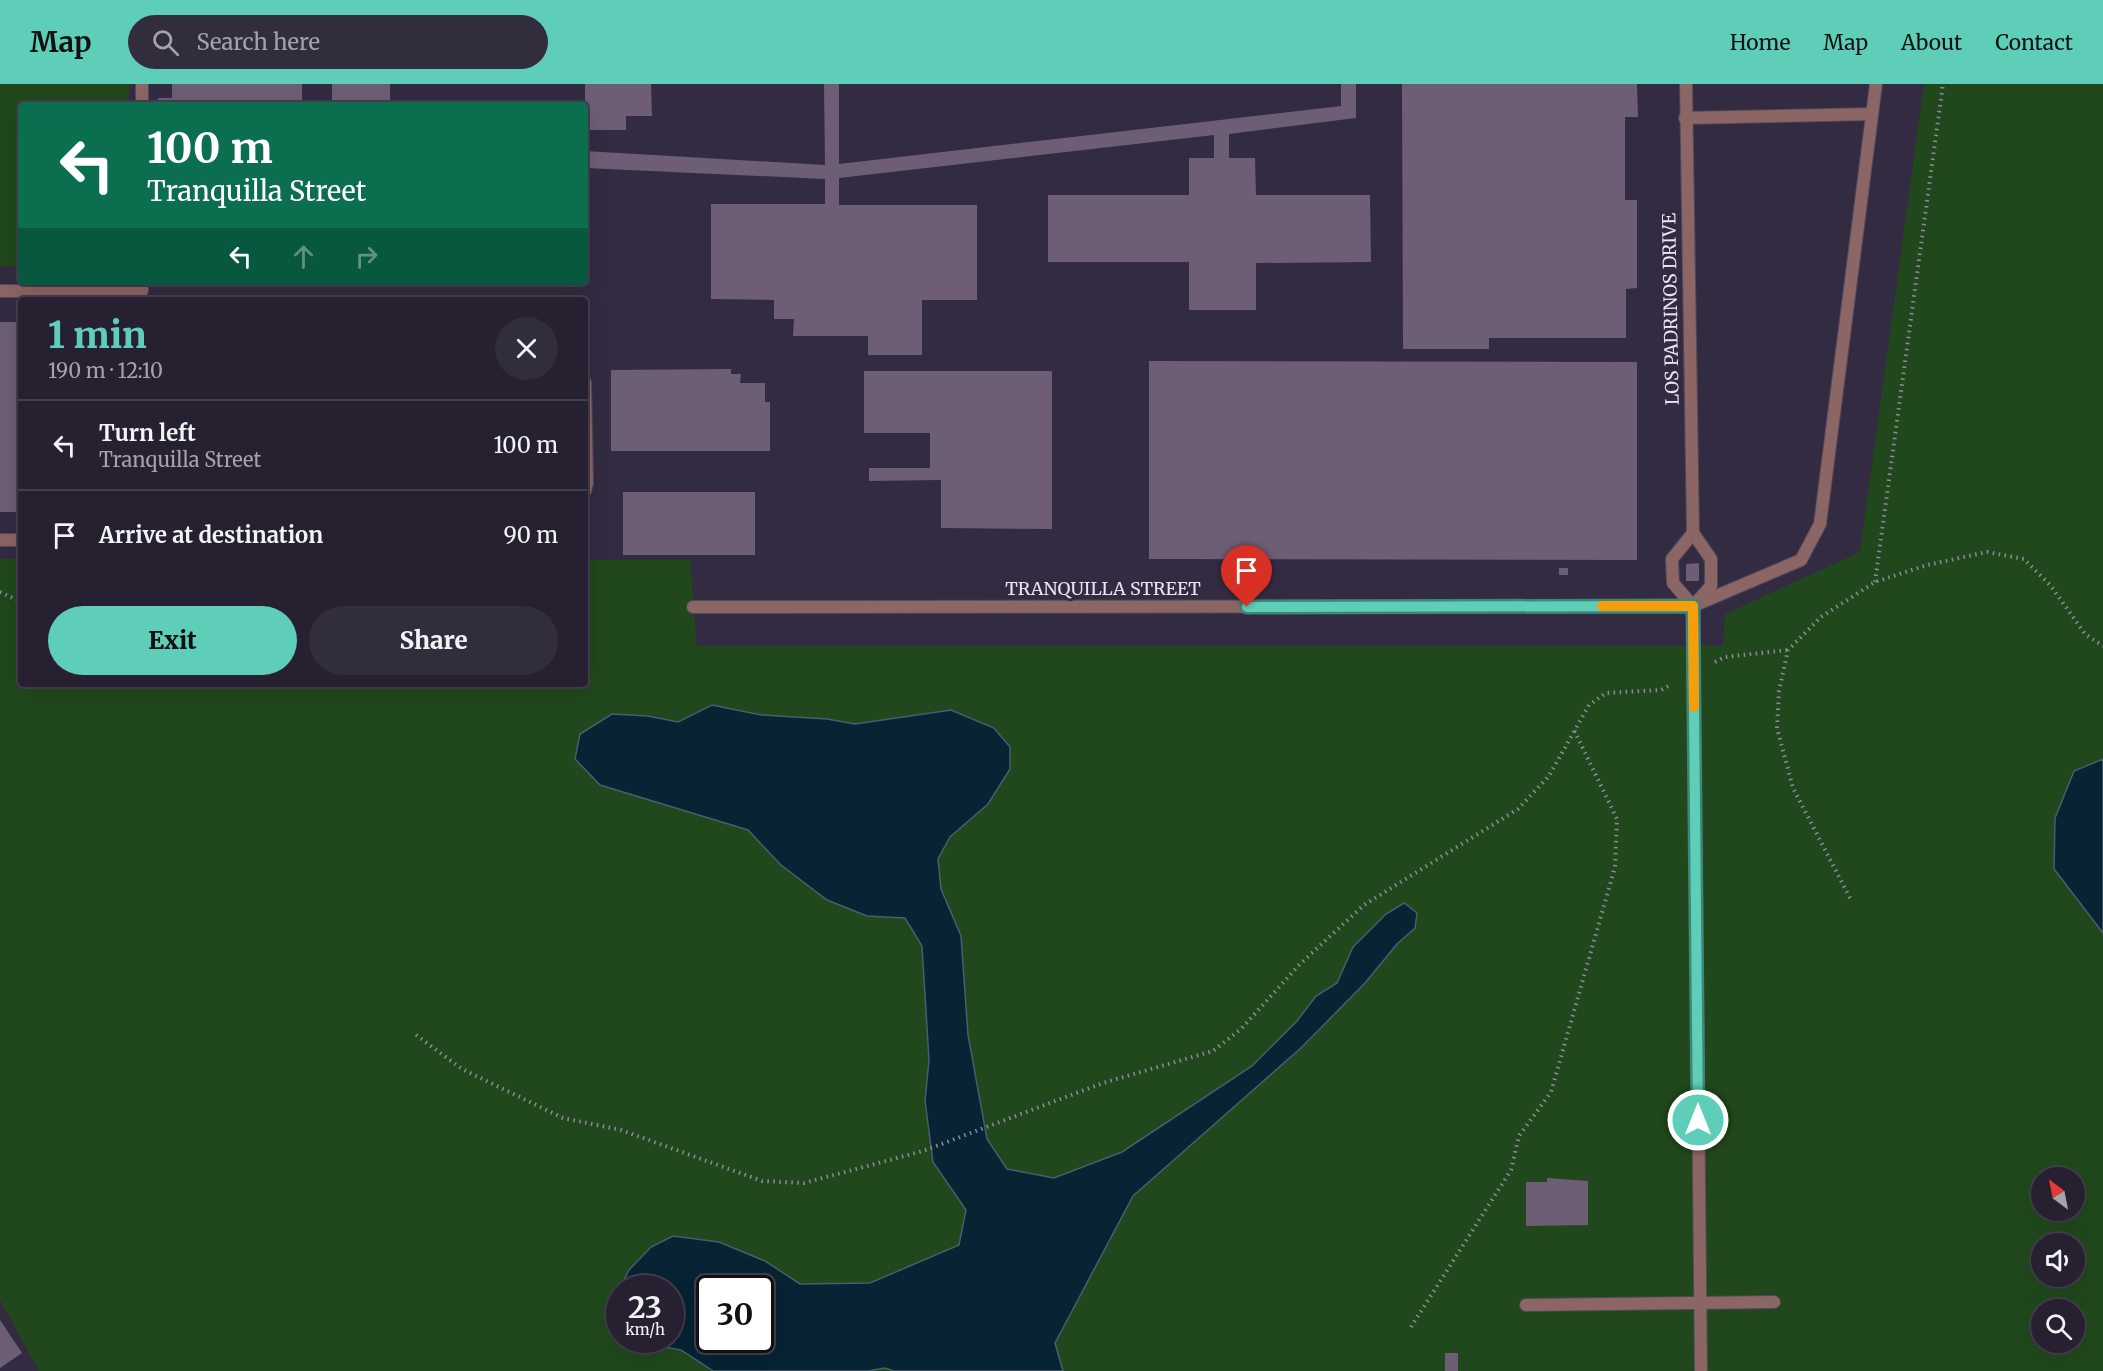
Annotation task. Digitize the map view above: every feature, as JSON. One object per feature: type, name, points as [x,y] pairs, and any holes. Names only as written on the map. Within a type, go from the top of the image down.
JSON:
[{"type":"street","points":[[142,84],[142,102]]},
{"type":"street","name":"LOS PADRINOS DRIVE","points":[[1686,84],[1693,533]]},
{"type":"street","points":[[1693,606],[1801,560],[1821,524],[1876,84]]},
{"type":"street","points":[[1685,118],[1872,114]]},
{"type":"street","points":[[0,291],[142,291],[142,285]]},
{"type":"street","points":[[1693,606],[1711,585],[1711,559],[1693,533],[1672,559],[1673,583],[1693,606],[1701,1371]]},
{"type":"street","points":[[0,540],[18,540]]},
{"type":"street","name":"TRANQUILLA STREET","points":[[693,607],[1693,606]]},
{"type":"street","points":[[1526,1305],[1774,1302]]},
{"type":"path","points":[[1875,582],[1943,84]]},
{"type":"path","points":[[1850,898],[1793,788],[1777,728],[1779,691],[1788,650],[1821,617],[1875,582],[1927,565],[1987,552],[2024,560],[2051,586],[2085,634],[2103,646]]},
{"type":"path","points":[[0,592],[18,601]]},
{"type":"path","points":[[416,1035],[462,1069],[564,1118],[621,1130],[762,1180],[804,1183],[922,1151],[1103,1083],[1213,1052],[1241,1029],[1300,964],[1364,905],[1518,809],[1549,776],[1573,729],[1589,705],[1606,693],[1661,690],[1725,657],[1788,650]]},
{"type":"path","points":[[1411,1327],[1511,1170],[1519,1136],[1551,1092],[1615,867],[1617,819],[1573,729]]},
{"type":"green space","points":[[0,84],[129,84],[129,102],[18,102],[18,266],[0,266]]},
{"type":"green space","points":[[1924,84],[2103,84],[2103,1371],[39,1371],[0,1300],[0,559],[18,559],[18,687],[588,687],[588,560],[690,560],[697,646],[1723,646],[1725,614],[1860,552]]},
{"type":"water","points":[[712,705],[761,715],[827,719],[855,724],[951,710],[994,728],[1010,747],[1010,769],[988,804],[950,837],[938,859],[941,889],[961,936],[968,1035],[987,1139],[1007,1169],[1054,1178],[1122,1152],[1252,1066],[1297,1021],[1316,996],[1337,983],[1353,947],[1386,914],[1404,903],[1417,913],[1415,928],[1397,944],[1365,983],[1302,1047],[1133,1196],[1055,1343],[1063,1371],[894,1371],[885,1368],[868,1371],[713,1371],[684,1352],[684,1275],[626,1275],[651,1247],[673,1236],[719,1242],[765,1261],[800,1284],[870,1283],[959,1245],[966,1210],[933,1162],[925,1101],[929,1060],[922,946],[905,918],[867,916],[827,900],[781,865],[748,830],[600,785],[575,759],[580,734],[612,714],[648,716],[678,722]]},
{"type":"water","points":[[2103,759],[2103,933],[2054,869],[2055,818],[2074,771]]},
{"type":"building","points":[[172,84],[302,84],[302,102],[158,102],[158,98],[172,98]]},
{"type":"building","points":[[332,84],[390,84],[390,102],[332,102]]},
{"type":"building","points":[[585,84],[651,84],[652,116],[626,116],[626,130],[588,130],[588,102],[585,102]]},
{"type":"building","points":[[824,84],[839,84],[839,164],[1341,106],[1341,84],[1356,84],[1356,118],[1229,134],[1229,158],[1255,158],[1256,195],[1370,195],[1371,262],[1256,263],[1256,310],[1189,310],[1189,262],[1048,262],[1048,195],[1189,195],[1189,158],[1214,158],[1214,135],[839,178],[839,205],[977,205],[977,300],[922,300],[922,355],[868,355],[868,336],[793,336],[794,319],[774,319],[774,300],[711,299],[711,204],[825,204],[825,179],[588,168],[588,151],[825,165]]},
{"type":"building","points":[[1402,84],[1637,84],[1638,117],[1625,117],[1625,200],[1637,200],[1637,288],[1626,289],[1626,338],[1489,338],[1489,349],[1403,349]]},
{"type":"building","points":[[0,322],[18,322],[18,512],[0,512]]},
{"type":"building","points":[[1149,361],[1637,362],[1637,560],[1149,559]]},
{"type":"building","points":[[731,369],[731,374],[741,374],[740,383],[765,383],[765,402],[770,402],[770,451],[611,451],[611,370]]},
{"type":"building","points":[[864,371],[1052,371],[1052,529],[941,528],[941,480],[869,481],[869,468],[930,468],[930,433],[864,433]]},
{"type":"building","points":[[623,492],[755,492],[755,555],[623,555]]},
{"type":"building","points":[[1699,563],[1699,581],[1686,581],[1686,564]]},
{"type":"building","points":[[1559,568],[1568,568],[1568,575],[1559,575]]},
{"type":"building","points":[[1547,1178],[1588,1181],[1588,1225],[1526,1226],[1526,1182],[1547,1182]]},
{"type":"building","points":[[0,1320],[22,1353],[0,1368]]},
{"type":"building","points":[[1445,1353],[1458,1353],[1458,1371],[1445,1371]]},
{"type":"slow traffic","points":[[1602,606],[1693,606],[1694,707]]},
{"type":"route","points":[[1247,607],[1693,606],[1698,1120]]}]
